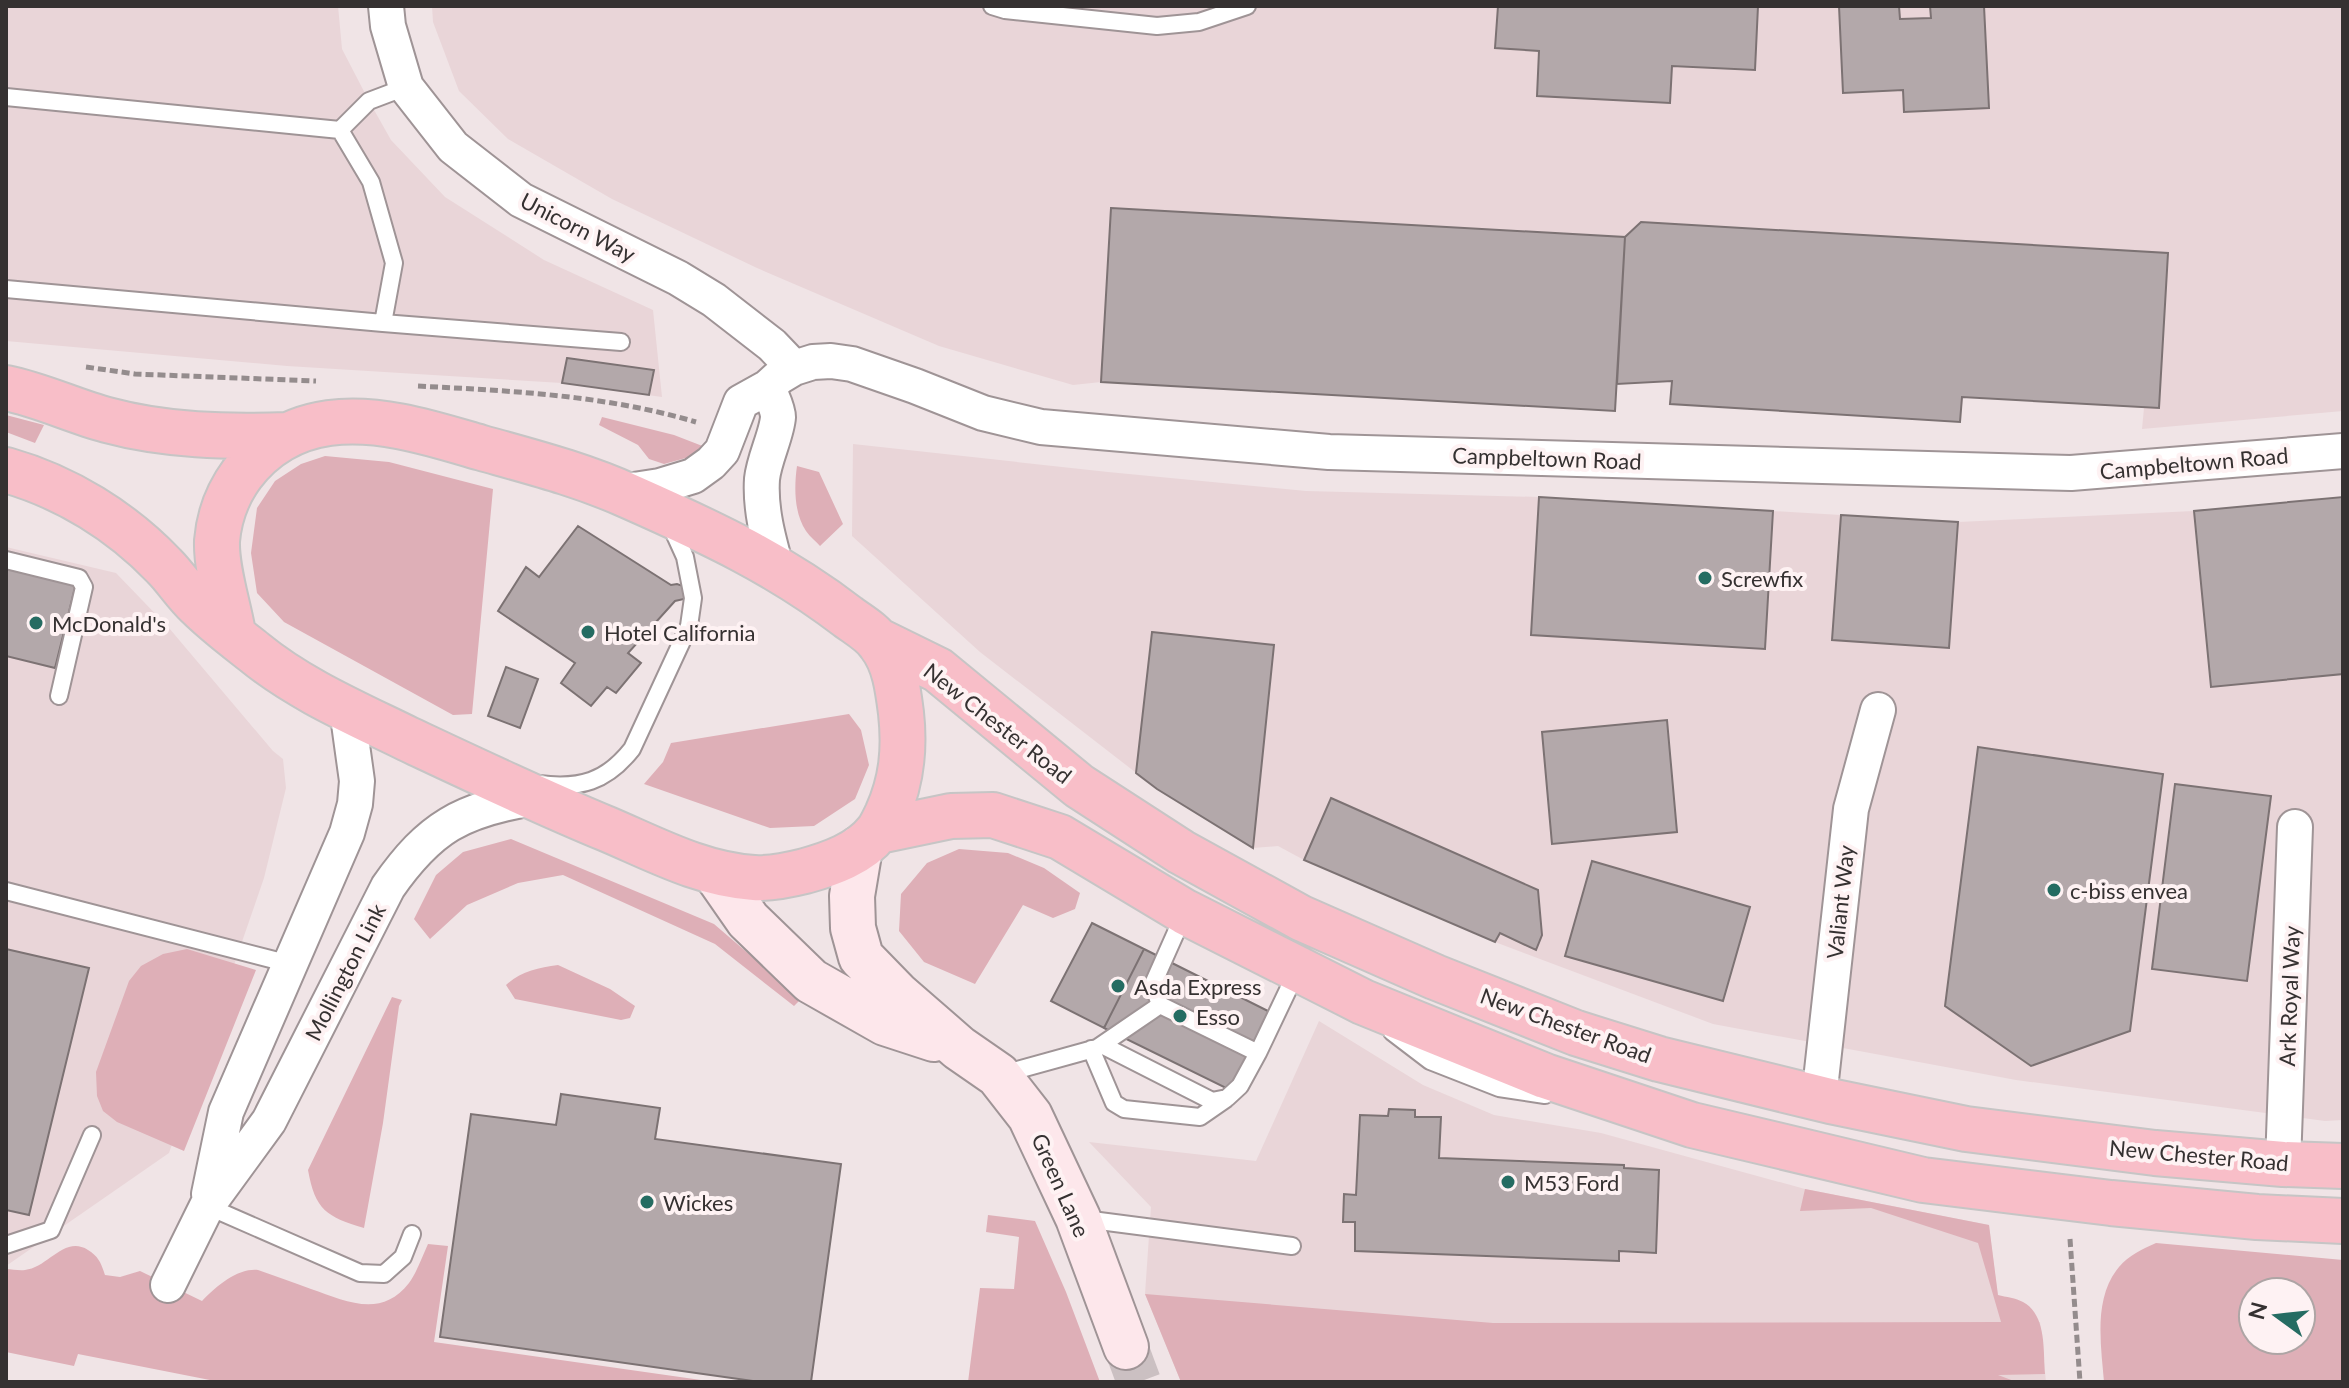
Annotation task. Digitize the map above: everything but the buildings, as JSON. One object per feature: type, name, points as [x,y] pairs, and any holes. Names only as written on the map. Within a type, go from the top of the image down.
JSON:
[{"type":"highway","points":[[6,388],[106,420],[173,433],[237,437],[287,435]]},
{"type":"highway","name":"New Chester Road","points":[[287,435],[331,422],[355,421],[427,432],[546,465],[621,492],[713,534],[776,567],[825,599],[879,641],[938,670],[1079,786],[1181,852],[1301,918],[1435,977],[1576,1033],[1659,1059],[1819,1098],[1966,1129],[2155,1153],[2343,1166]]},
{"type":"highway","points":[[233,633],[218,566],[219,524],[225,504],[244,472],[266,448],[287,435]]},
{"type":"highway","points":[[6,470],[27,475],[58,489],[118,524],[168,569],[197,605],[278,670],[347,709],[533,798],[716,874],[759,879],[795,874],[828,865],[869,840],[951,816],[993,815],[1060,837],[1185,912],[1363,1002],[1545,1076],[1692,1125],[1923,1180],[2257,1217],[2343,1221]]},
{"type":"highway","points":[[869,840],[896,793],[904,739],[894,672],[879,641]]},
{"type":"main road","name":"Green Lane","points":[[869,840],[852,896],[853,928],[861,957],[897,994],[959,1048],[998,1075],[1030,1116],[1078,1218],[1126,1347]]},
{"type":"main road","name":"Green Lane","points":[[716,874],[748,920],[811,981],[885,1023],[959,1048]]},
{"type":"street","name":"Unicorn Way","points":[[386,6],[388,26],[406,87],[453,147],[521,200],[678,278],[747,324],[772,345],[781,378]]},
{"type":"street","name":"Campbeltown Road","points":[[781,378],[813,362],[831,361],[852,364],[983,413],[1041,427],[1329,452],[2071,473],[2343,451]]},
{"type":"street","points":[[621,492],[693,476],[722,451],[741,402],[781,378]]},
{"type":"street","points":[[776,567],[765,526],[762,480],[778,416],[781,378]]},
{"type":"street","name":"Mollington Link","points":[[207,1206],[226,1112],[347,833],[357,781],[347,709]]},
{"type":"street","name":"Valiant Way","points":[[1819,1098],[1851,809],[1878,710]]},
{"type":"street","name":"Mollington Link","points":[[168,1285],[207,1206],[269,1121],[388,887],[408,859],[430,837],[455,820],[494,805],[533,798]]},
{"type":"street","name":"Ark Royal Way","points":[[2283,1164],[2295,827]]},
{"type":"lane","points":[[992,6],[1005,10],[1157,26],[1199,22],[1247,6]]},
{"type":"lane","points":[[340,130],[369,101],[406,87]]},
{"type":"lane","points":[[6,97],[340,130]]},
{"type":"lane","points":[[340,130],[371,182],[394,263],[383,323]]},
{"type":"lane","points":[[6,289],[621,342]]},
{"type":"lane","points":[[482,774],[553,786],[582,783],[603,778],[632,749],[689,626],[693,598],[685,557],[664,512]]},
{"type":"lane","points":[[6,560],[79,578],[84,587],[59,696]]},
{"type":"lane","points":[[6,891],[290,964]]},
{"type":"lane","points":[[1185,912],[1153,984],[1160,1005],[1258,1053]]},
{"type":"lane","points":[[1097,1047],[1114,1103],[1124,1109],[1200,1117],[1240,1086],[1258,1053],[1314,978]]},
{"type":"lane","points":[[998,1075],[1097,1047],[1160,1005]]},
{"type":"lane","points":[[1097,1047],[1212,1101],[1227,1098]]},
{"type":"lane","points":[[6,1245],[51,1230],[92,1135]]},
{"type":"lane","points":[[207,1206],[360,1273],[384,1274],[403,1257],[412,1234]]},
{"type":"lane","points":[[1078,1218],[1292,1246]]},
{"type":"path","points":[[2067,1197],[2080,1382]]},
{"type":"shaded area","points":[[6,6],[338,6],[342,49],[369,101],[391,140],[445,197],[544,260],[653,310],[662,397],[562,383],[287,366],[6,341]]},
{"type":"shaded area","points":[[432,6],[2343,6],[2343,411],[2142,429],[2144,408],[1963,397],[1960,422],[1670,404],[1671,381],[1617,384],[1615,411],[1101,382],[1073,385],[939,346],[757,268],[612,199],[508,139],[459,91],[433,22]]},
{"type":"shaded area","points":[[6,415],[44,425],[35,443],[6,432]]},
{"type":"shaded area","points":[[602,417],[674,435],[705,447],[693,456],[664,464],[649,459],[638,445],[599,425]]},
{"type":"shaded area","points":[[853,444],[1306,491],[1539,497],[1958,522],[2194,511],[2343,497],[2343,1120],[2325,1121],[2016,1080],[1713,1024],[1495,942],[1278,846],[1253,848],[1157,789],[980,652],[852,536]]},
{"type":"shaded area","points":[[325,456],[389,462],[493,489],[472,714],[453,715],[284,622],[257,593],[251,553],[257,508],[275,481],[301,464]]},
{"type":"shaded area","points":[[797,466],[819,472],[843,524],[820,546],[806,531],[799,516],[795,491]]},
{"type":"shaded area","points":[[6,547],[116,573],[169,628],[283,759],[286,788],[264,878],[169,1153],[6,1266]]},
{"type":"shaded area","points":[[849,714],[861,730],[869,765],[855,799],[814,826],[770,828],[644,784],[663,762],[671,743]]},
{"type":"shaded area","points":[[511,839],[714,924],[801,999],[794,1006],[715,944],[563,875],[518,883],[467,905],[430,939],[414,919],[436,875],[463,852]]},
{"type":"shaded area","points":[[959,849],[1008,853],[1044,868],[1080,893],[1075,909],[1053,918],[1023,905],[975,984],[924,962],[899,931],[901,894],[927,863]]},
{"type":"shaded area","points":[[187,949],[256,970],[184,1151],[117,1122],[103,1111],[97,1096],[96,1072],[129,981],[141,966],[163,954]]},
{"type":"shaded area","points":[[558,965],[610,989],[635,1006],[630,1018],[621,1020],[515,999],[506,985],[524,973]]},
{"type":"shaded area","points":[[392,997],[402,1000],[364,1228],[325,1210],[314,1194],[308,1170]]},
{"type":"shaded area","points":[[1319,1021],[1423,1085],[1494,1115],[1601,1133],[1805,1189],[1989,1225],[2001,1322],[2040,1322],[2046,1382],[1181,1382],[1145,1294],[1151,1207],[1089,1142],[1256,1161]]},
{"type":"shaded area","points":[[1805,1189],[1989,1225],[1998,1295],[2020,1301],[2031,1308],[2036,1316],[2040,1324],[2045,1374],[1998,1375],[2014,1381],[2046,1382],[1181,1382],[1145,1294],[1493,1323],[2001,1322],[1978,1243],[1871,1208],[1800,1211]]},
{"type":"shaded area","points":[[988,1215],[1035,1221],[1100,1382],[968,1382],[980,1288],[1014,1289],[1019,1237],[986,1232]]},
{"type":"shaded area","points":[[2156,1243],[2343,1260],[2343,1382],[2104,1382],[2101,1322],[2105,1293],[2119,1267],[2136,1253]]},
{"type":"shaded area","points":[[428,1244],[448,1246],[434,1342],[715,1382],[220,1382],[78,1354],[74,1366],[6,1352],[6,1269],[33,1268],[71,1247],[79,1246],[92,1253],[105,1275],[120,1277],[140,1271],[202,1301],[234,1275],[258,1270],[350,1302],[375,1304],[387,1301],[409,1283]]},
{"type":"tunnel","points":[[1126,1347],[1139,1382]]},
{"type":"place","name":"Screwfix","points":[[1705,578]]},
{"type":"place","name":"McDonald's","points":[[36,623]]},
{"type":"place","name":"Hotel California","points":[[588,632]]},
{"type":"place","name":"c-biss envea","points":[[2054,890]]},
{"type":"place","name":"Asda Express","points":[[1118,986]]},
{"type":"place","name":"Esso","points":[[1180,1016]]},
{"type":"place","name":"M53 Ford","points":[[1508,1182]]},
{"type":"place","name":"Wickes","points":[[647,1202]]}]
